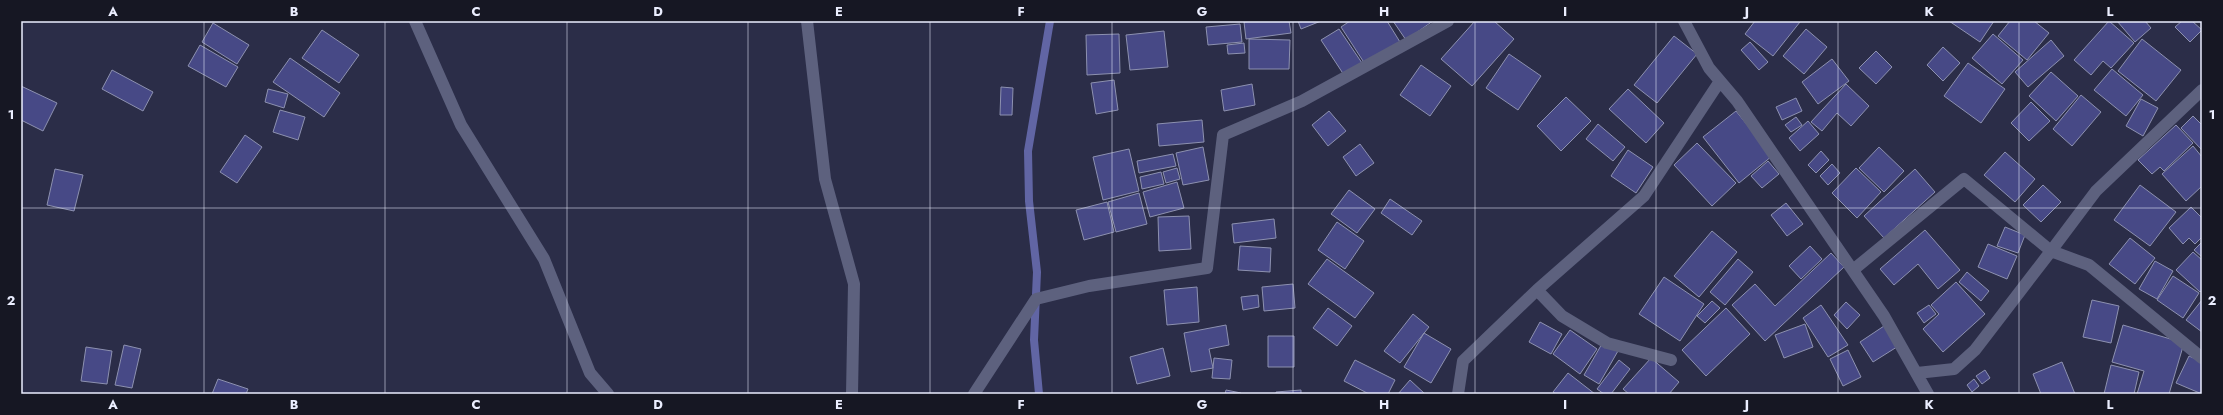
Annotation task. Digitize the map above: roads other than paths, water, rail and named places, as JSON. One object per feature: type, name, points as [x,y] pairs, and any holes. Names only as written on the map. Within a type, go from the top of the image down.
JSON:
[{"type":"street","points":[[415,21],[461,125],[544,259],[590,374],[608,394]]},
{"type":"street","points":[[807,21],[825,179],[854,284],[852,394]]},
{"type":"street","points":[[974,394],[1036,299],[1088,286],[1207,268],[1223,134],[1302,101],[1448,21]]},
{"type":"street","points":[[1684,21],[1709,68],[1737,101],[1884,316],[1928,394]]},
{"type":"street","points":[[1458,394],[1463,361],[1537,290],[1644,196],[1720,80]]},
{"type":"street","points":[[1917,373],[1954,368],[1975,350],[2096,191],[2202,90]]},
{"type":"street","points":[[1853,270],[1964,179],[2051,251],[2089,265],[2202,358]]},
{"type":"street","points":[[1537,290],[1562,316],[1607,343],[1671,360]]},
{"type":"waterway","points":[[1039,394],[1034,340],[1037,272],[1029,201],[1028,151],[1050,21]]}]
